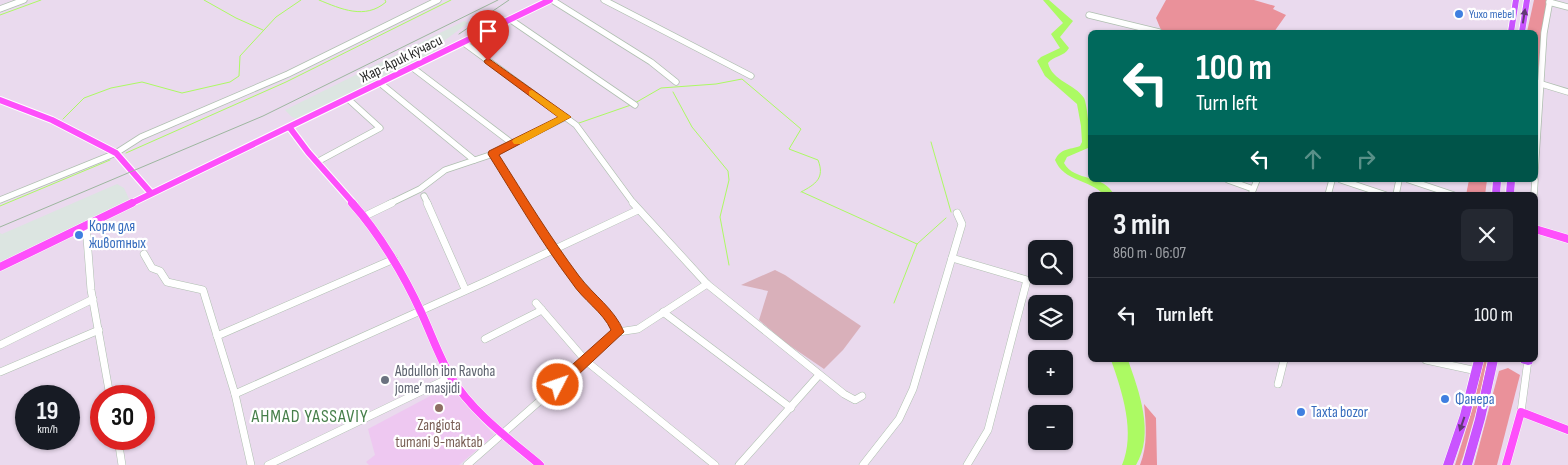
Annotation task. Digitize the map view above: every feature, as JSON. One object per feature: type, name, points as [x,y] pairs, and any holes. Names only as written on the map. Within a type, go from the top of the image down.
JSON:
[{"type":"highway","points":[[1510,30],[1516,0]]},
{"type":"highway","points":[[1522,30],[1527,0]]},
{"type":"highway","points":[[1467,465],[1480,419],[1493,362]]},
{"type":"highway","points":[[1448,465],[1465,415],[1478,366]]},
{"type":"main road","name":"Жар-Арик кўчаси","points":[[0,267],[551,0]]},
{"type":"main road","points":[[0,100],[52,120],[116,153],[151,193]]},
{"type":"main road","points":[[290,128],[317,162],[365,216],[394,260],[420,309],[451,377],[466,397],[503,434],[540,465]]},
{"type":"main road","points":[[1538,230],[1568,239]]},
{"type":"main road","points":[[1520,414],[1568,430]]},
{"type":"main road","points":[[1520,414],[1568,436]]},
{"type":"main road","points":[[1506,465],[1520,414]]},
{"type":"street","points":[[0,9],[24,0]]},
{"type":"street","points":[[0,200],[116,153],[141,137],[288,74],[438,0]]},
{"type":"street","points":[[551,0],[651,62],[676,82]]},
{"type":"street","points":[[604,0],[751,76]]},
{"type":"street","points":[[1538,76],[1550,1],[1568,7]]},
{"type":"street","points":[[1089,15],[1151,30]]},
{"type":"street","points":[[511,20],[635,105]]},
{"type":"street","points":[[464,43],[576,125],[638,210],[706,284],[819,375],[855,400],[862,396]]},
{"type":"street","points":[[413,68],[513,144]]},
{"type":"street","points":[[1538,83],[1568,92]]},
{"type":"street","points":[[380,84],[474,160]]},
{"type":"street","points":[[317,162],[380,128],[348,99]]},
{"type":"street","points":[[365,216],[420,189],[445,170],[493,154],[566,117]]},
{"type":"street","points":[[493,154],[554,251],[580,285],[612,320],[618,332]]},
{"type":"street","points":[[1232,182],[1252,192]]},
{"type":"street","points":[[1346,182],[1377,192]]},
{"type":"street","points":[[1415,182],[1445,192]]},
{"type":"street","points":[[424,196],[465,289]]},
{"type":"street","points":[[235,394],[420,309],[554,251],[638,210]]},
{"type":"street","points":[[863,465],[899,419],[913,389],[962,224],[957,213]]},
{"type":"street","points":[[86,225],[86,250],[108,385]]},
{"type":"street","points":[[144,254],[152,268],[160,271],[167,282],[182,285],[188,284],[203,290],[235,394],[251,465]]},
{"type":"street","points":[[952,258],[1027,280],[988,430],[967,465]]},
{"type":"street","points":[[217,336],[394,260]]},
{"type":"street","points":[[467,465],[618,332],[638,329],[706,284]]},
{"type":"street","points":[[0,345],[93,298]]},
{"type":"street","points":[[536,303],[586,361],[715,465]]},
{"type":"street","points":[[485,338],[542,310]]},
{"type":"street","points":[[663,312],[791,408]]},
{"type":"street","points":[[0,372],[98,330]]},
{"type":"street","points":[[1278,384],[1284,362]]},
{"type":"street","points":[[1443,362],[1478,366]]},
{"type":"street","points":[[1520,414],[1527,362]]},
{"type":"street","points":[[740,465],[819,375]]},
{"type":"street","points":[[268,465],[451,377]]},
{"type":"street","points":[[120,450],[122,465]]},
{"type":"shaded area","points":[[1043,0],[1049,0],[1073,21],[1060,37],[1069,48],[1048,63],[1054,74],[1084,98],[1088,120],[1088,148],[1067,157],[1064,163],[1075,173],[1088,178],[1088,182],[1099,182],[1110,188],[1112,192],[1100,192],[1092,186],[1071,177],[1059,167],[1055,160],[1063,151],[1080,146],[1082,142],[1077,104],[1045,76],[1037,61],[1041,57],[1060,48],[1051,34],[1063,23]]},
{"type":"shaded area","points":[[1166,0],[1254,0],[1275,6],[1273,9],[1286,15],[1275,30],[1161,30],[1156,18]]},
{"type":"shaded area","points":[[1534,0],[1547,0],[1538,72],[1538,30],[1527,30]]},
{"type":"shaded area","points":[[464,21],[468,23],[436,47],[437,52],[299,119],[292,117],[285,110]]},
{"type":"shaded area","points":[[1469,182],[1487,182],[1485,192],[1467,192]]},
{"type":"shaded area","points":[[117,184],[124,188],[130,201],[0,262],[0,233],[2,234]]},
{"type":"shaded area","points":[[775,270],[861,326],[843,350],[824,369],[786,343],[759,320],[768,291],[741,285]]},
{"type":"shaded area","points":[[1112,362],[1129,362],[1137,385],[1145,426],[1142,453],[1136,465],[1122,465],[1126,453],[1128,426]]},
{"type":"shaded area","points":[[1483,362],[1488,362],[1482,391],[1463,457],[1460,465],[1455,465],[1474,404]]},
{"type":"shaded area","points":[[1508,368],[1520,375],[1497,465],[1474,465],[1499,371]]},
{"type":"shaded area","name":"Zangiota tumani 9-maktab","points":[[449,386],[494,435],[459,465],[369,465],[366,462],[375,455],[368,429]]},
{"type":"shaded area","points":[[1144,404],[1156,418],[1157,465],[1140,465],[1143,457],[1146,427]]},
{"type":"waterway","points":[[0,15],[41,0]]},
{"type":"waterway","points":[[204,0],[236,18],[263,30]]},
{"type":"waterway","points":[[63,119],[84,98],[111,88],[142,82],[182,93],[230,82],[239,76],[240,56],[276,17],[301,0]]},
{"type":"waterway","points":[[319,0],[336,7],[361,12],[370,11],[386,2],[385,0]]},
{"type":"waterway","points":[[126,153],[286,82],[451,0]]},
{"type":"waterway","points":[[635,103],[661,88],[716,84],[742,79],[801,129],[789,149],[818,160],[820,166],[818,180],[801,192]]},
{"type":"waterway","points":[[673,92],[692,127],[728,171],[729,180],[720,217],[729,265]]},
{"type":"waterway","points":[[579,123],[631,105]]},
{"type":"waterway","points":[[931,142],[951,212]]},
{"type":"waterway","points":[[0,206],[110,160]]},
{"type":"waterway","points":[[802,192],[917,244]]},
{"type":"waterway","points":[[917,244],[946,218]]},
{"type":"waterway","points":[[894,303],[917,244]]},
{"type":"railway","points":[[0,227],[263,116],[498,0]]},
{"type":"railway","points":[[459,34],[509,0]]},
{"type":"slow traffic","points":[[517,141],[566,117],[532,93]]},
{"type":"place","name":"Yuxo mebel","points":[[1459,14]]},
{"type":"place","name":"Корм для животных","points":[[79,235]]},
{"type":"place","name":"Abdulloh ibn Ravoha jome’ masjidi","points":[[385,380]]},
{"type":"place","name":"Фанера","points":[[1445,399]]},
{"type":"place","name":"Zangiota tumani 9-maktab","points":[[439,408]]},
{"type":"place","name":"Taxta bozor","points":[[1301,412]]},
{"type":"district","name":"AHMAD YASSAVIY","points":[[310,416]]},
{"type":"route","points":[[488,61],[566,117],[493,154],[554,251],[580,285],[612,320],[618,332],[558,385]]}]
